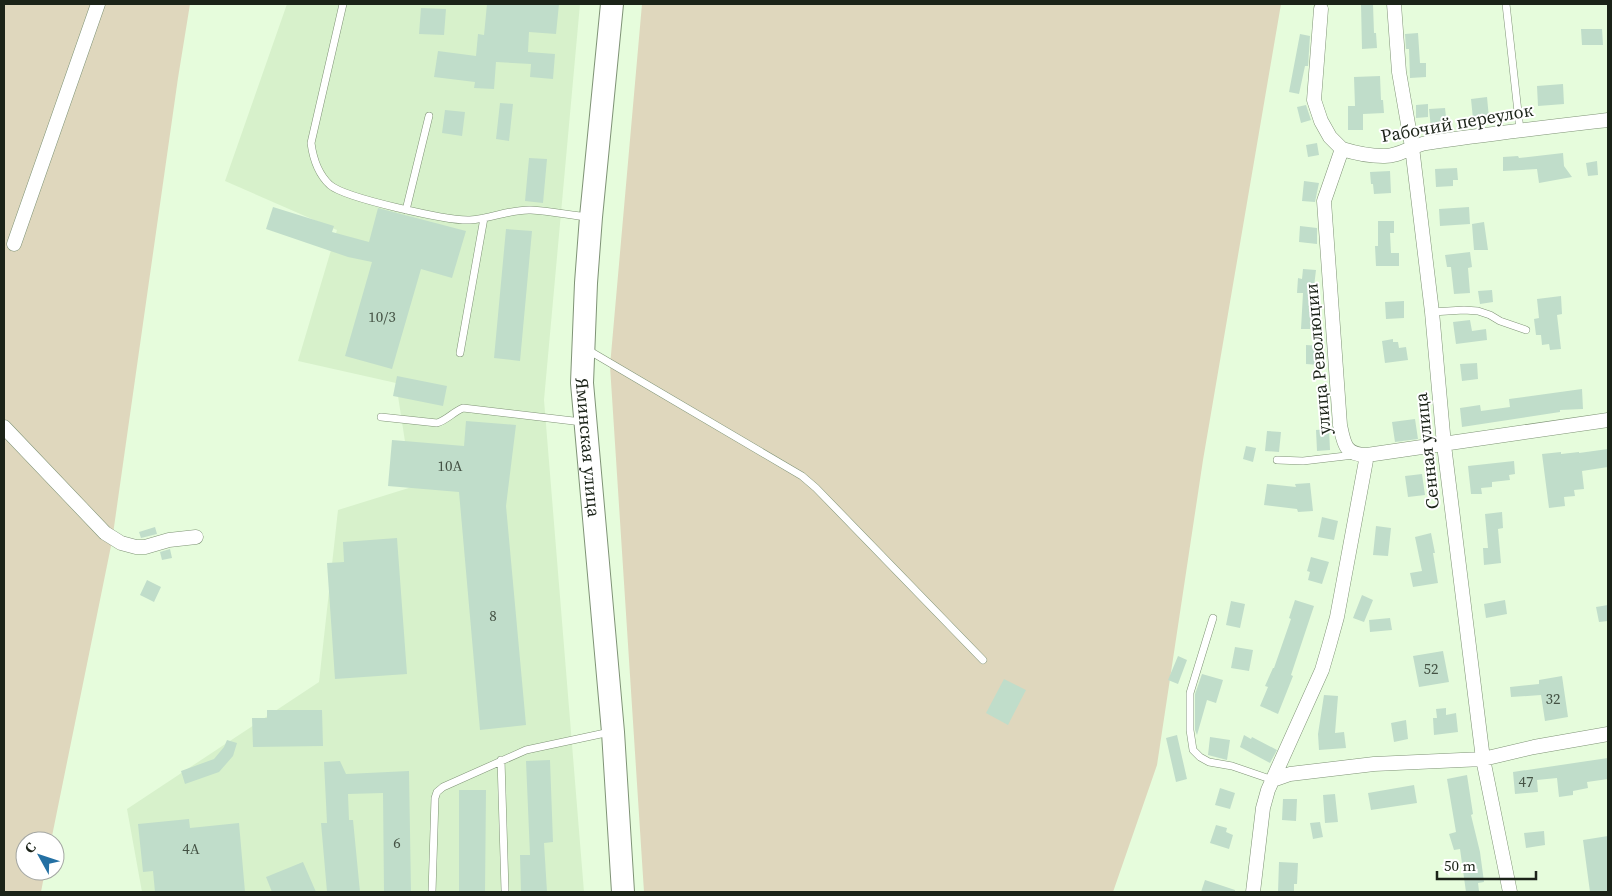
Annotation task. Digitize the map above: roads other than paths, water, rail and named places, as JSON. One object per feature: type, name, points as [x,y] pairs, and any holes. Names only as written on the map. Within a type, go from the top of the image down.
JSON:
[{"type":"main road","name":"Яминская улица","points":[[612,4],[591,217],[582,383],[613,732],[623,892]]},
{"type":"street","points":[[14,244],[98,4]]},
{"type":"street","name":"Сенная улица","points":[[1394,4],[1399,72],[1412,147],[1432,312],[1444,445],[1484,759],[1510,892]]},
{"type":"street","points":[[1321,9],[1314,100],[1321,121],[1330,137],[1342,149]]},
{"type":"street","name":"Рабочий переулок","points":[[1342,149],[1384,156],[1393,155],[1423,144],[1608,120]]},
{"type":"street","name":"улица Революции","points":[[1342,149],[1324,201],[1340,425],[1347,449],[1362,455]]},
{"type":"street","points":[[1254,892],[1263,808],[1268,790],[1322,670],[1338,617],[1362,455],[1444,445],[1608,420]]},
{"type":"street","points":[[4,427],[104,533],[116,541],[145,547],[169,540],[196,537]]},
{"type":"street","points":[[1273,780],[1290,774],[1374,764],[1484,759],[1534,747],[1608,734]]},
{"type":"lane","points":[[343,4],[311,143],[313,157],[330,185],[342,192],[406,210],[459,219],[469,220],[512,211],[530,210],[591,217]]},
{"type":"lane","points":[[1506,4],[1520,130]]},
{"type":"lane","points":[[406,210],[429,116]]},
{"type":"lane","points":[[460,354],[484,218]]},
{"type":"lane","points":[[1432,312],[1478,311],[1526,330]]},
{"type":"lane","points":[[584,347],[802,476],[816,488],[984,660]]},
{"type":"lane","points":[[381,417],[437,423],[444,421],[463,408],[585,423]]},
{"type":"lane","points":[[1277,460],[1303,461],[1362,455]]},
{"type":"lane","points":[[1213,618],[1190,693],[1190,730],[1193,750],[1209,762],[1232,766],[1273,780]]},
{"type":"lane","points":[[432,892],[435,798],[437,792],[443,787],[501,760],[541,746],[613,732]]},
{"type":"lane","points":[[501,760],[505,890]]}]
